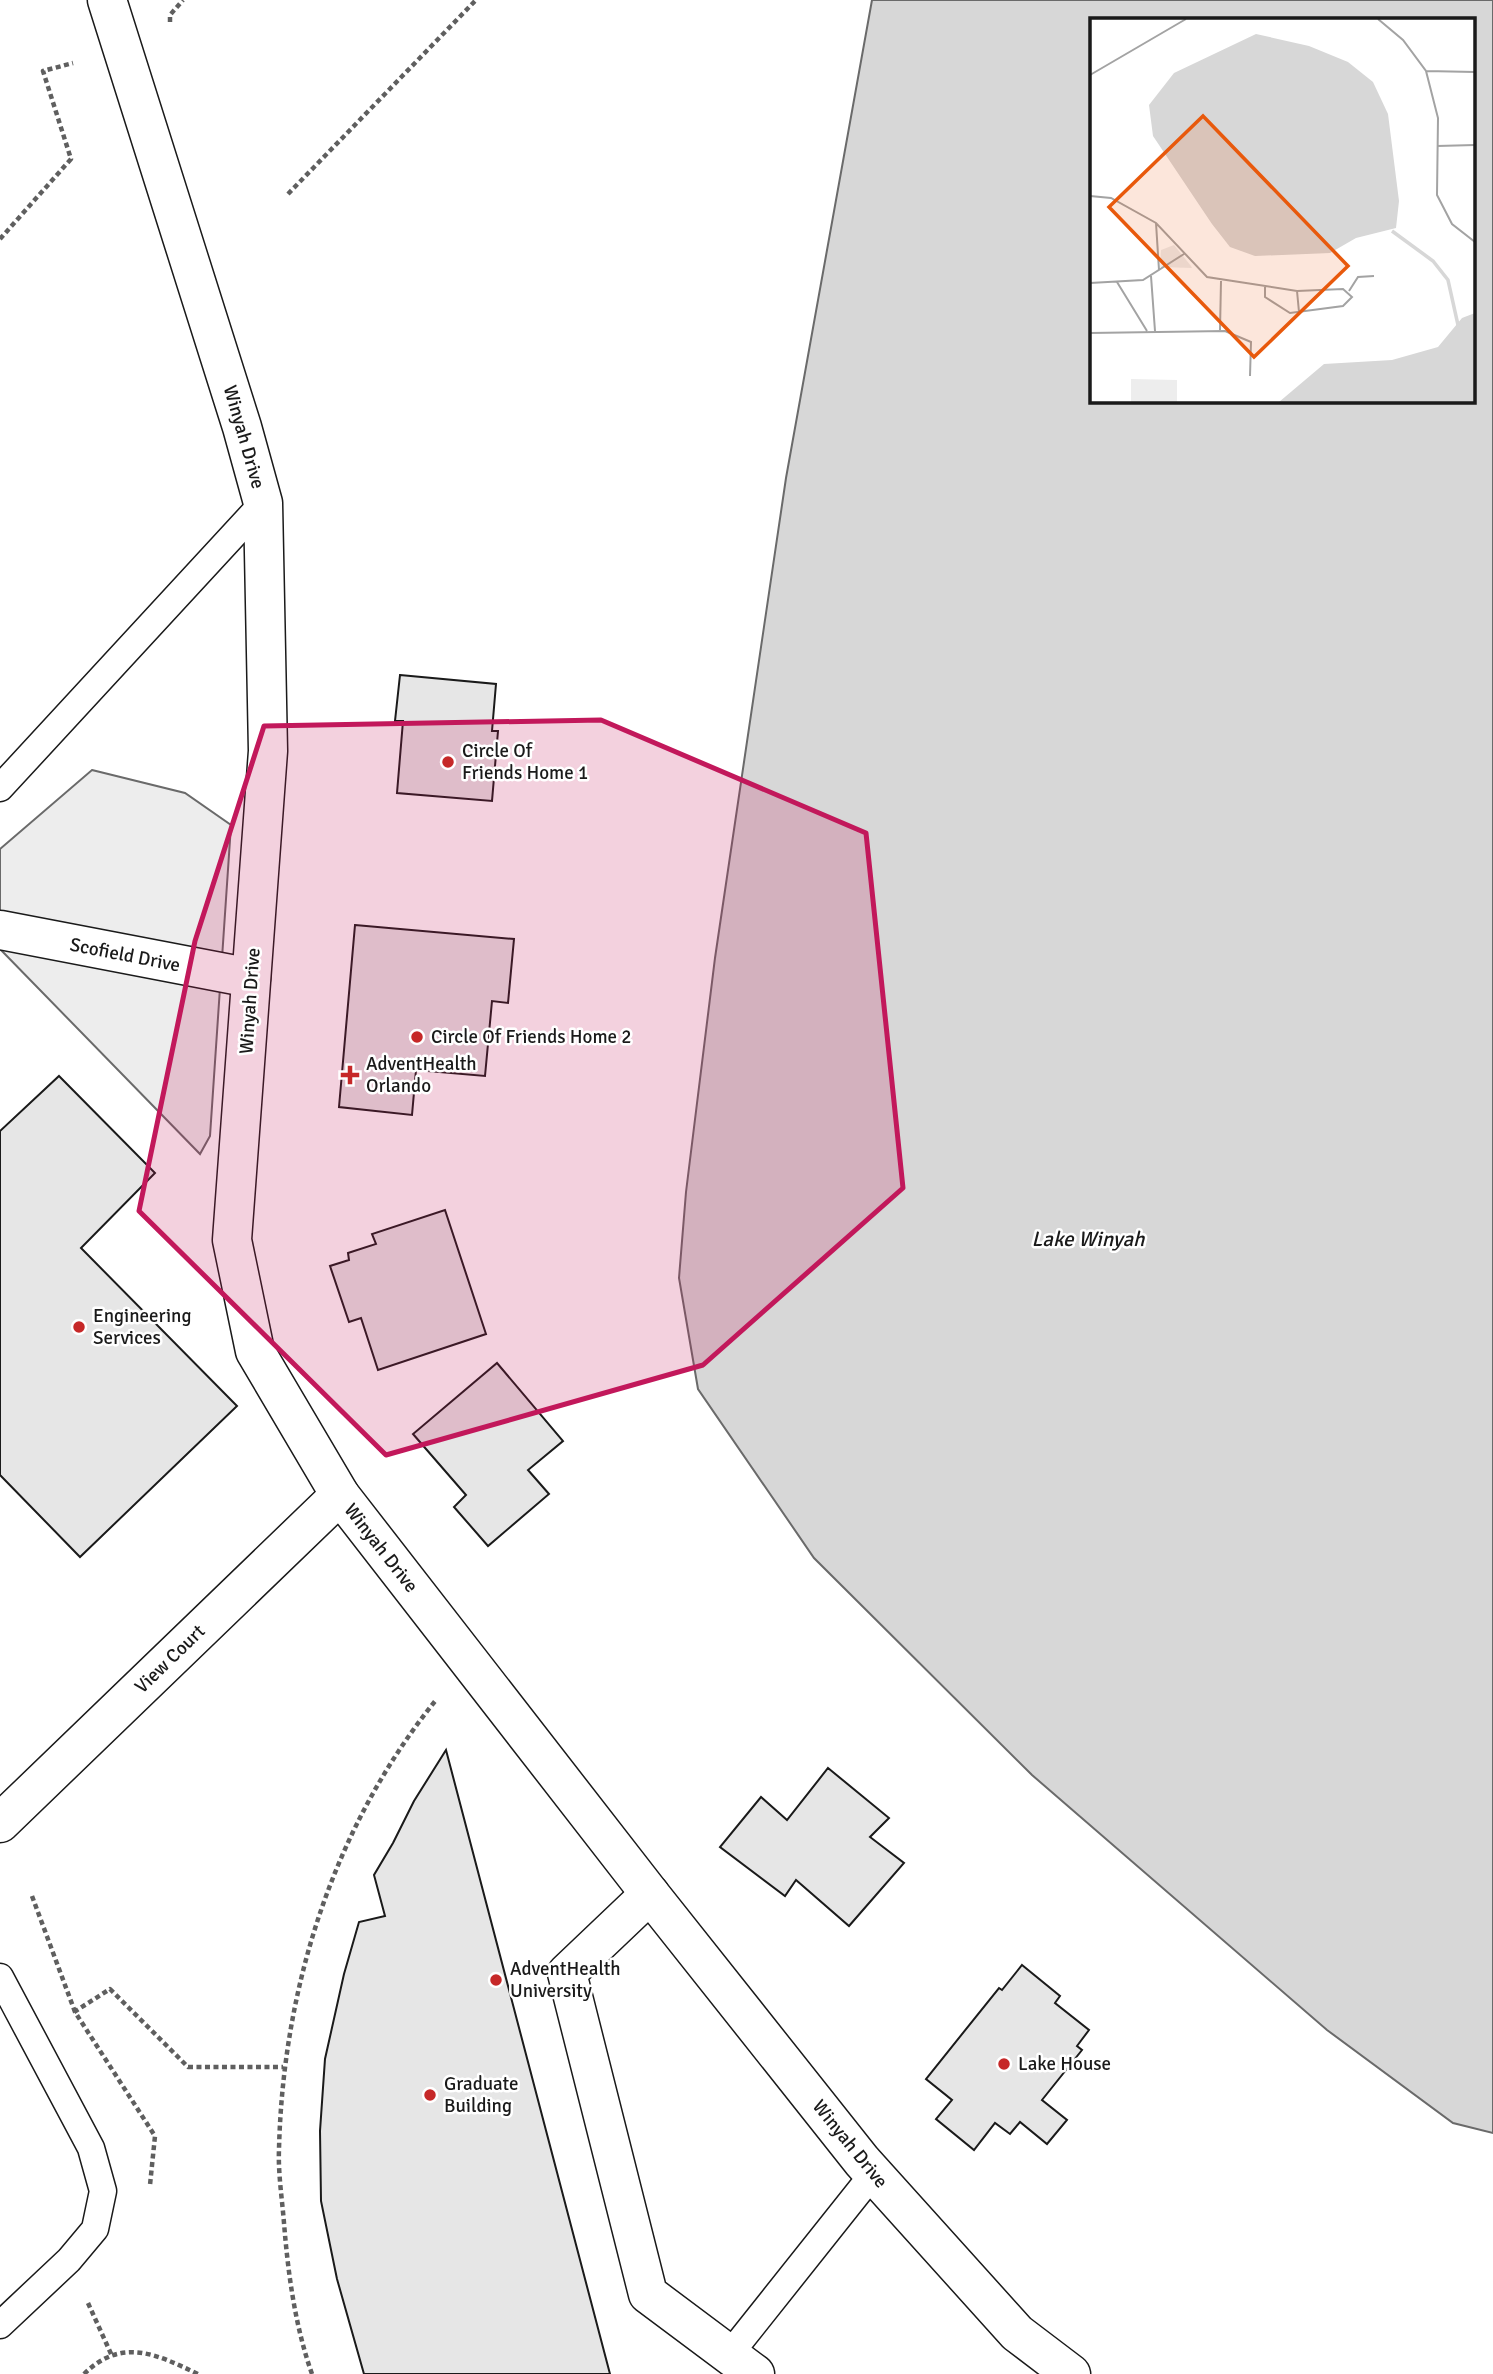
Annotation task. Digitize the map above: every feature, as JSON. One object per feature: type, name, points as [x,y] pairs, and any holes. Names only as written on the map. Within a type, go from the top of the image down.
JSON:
[{"type":"street","name":"Winyah Drive","points":[[107,0],[238,415],[263,503],[268,751],[232,1240],[255,1351],[340,1495],[650,1894],[873,2174],[1017,2333],[1071,2374]]},
{"type":"street","name":"Scofield Drive","points":[[0,930],[251,978]]},
{"type":"street","name":"View Court","points":[[0,1823],[340,1495]]},
{"type":"street","points":[[650,1894],[566,1973],[648,2294],[742,2365]]},
{"type":"lane","points":[[0,788],[263,503]]},
{"type":"lane","points":[[0,1977],[91,2148],[103,2191],[95,2229],[69,2260],[0,2325]]},
{"type":"lane","points":[[742,2365],[873,2174]]},
{"type":"path","points":[[170,27],[170,15],[183,0]]},
{"type":"path","points":[[288,194],[476,0]]},
{"type":"path","points":[[0,239],[72,159],[43,71],[82,61]]},
{"type":"path","points":[[312,2374],[302,2345],[286,2249],[278,2151],[284,2067],[301,1975],[328,1888],[359,1818],[408,1735],[438,1698]]},
{"type":"path","points":[[32,2039],[110,1989],[188,2067],[284,2067]]},
{"type":"path","points":[[84,2374],[98,2360],[126,2351],[157,2355],[198,2374]]},
{"type":"highlighted area","points":[[601,720],[866,833],[903,1188],[703,1365],[386,1455],[139,1211],[195,941],[264,726]]},
{"type":"shaded area","points":[[92,770],[185,793],[231,825],[210,1136],[200,1154],[0,949],[0,849]]},
{"type":"water","name":"Lake Winyah","points":[[872,0],[1493,0],[1493,2133],[1453,2123],[1327,2030],[1032,1775],[814,1558],[698,1389],[679,1278],[686,1192],[715,958],[786,478]]},
{"type":"building","name":"Circle Of Friends Home 1","points":[[400,675],[496,684],[492,731],[498,731],[492,801],[397,793],[403,721],[395,721]]},
{"type":"building","name":"Circle Of Friends Home 2","points":[[355,925],[514,939],[508,1003],[492,1001],[485,1076],[416,1070],[412,1115],[339,1107]]},
{"type":"building","name":"Engineering Services","points":[[59,1076],[155,1173],[81,1248],[237,1406],[80,1557],[0,1475],[0,1131]]},
{"type":"building","points":[[445,1210],[486,1334],[378,1370],[361,1318],[349,1322],[330,1266],[349,1260],[348,1253],[376,1244],[372,1234]]},
{"type":"building","points":[[497,1363],[563,1441],[528,1470],[549,1494],[488,1546],[454,1507],[466,1495],[413,1434]]},
{"type":"building","name":"Graduate Building","points":[[446,1750],[610,2374],[364,2374],[337,2279],[321,2201],[320,2131],[325,2059],[359,1922],[385,1916],[374,1875],[414,1801]]},
{"type":"building","points":[[828,1768],[889,1818],[870,1837],[904,1863],[849,1926],[796,1880],[785,1896],[720,1847],[761,1797],[787,1820]]},
{"type":"building","name":"Lake House","points":[[1022,1965],[1060,1996],[1055,2003],[1089,2030],[1077,2046],[1082,2050],[1042,2100],[1067,2120],[1047,2144],[1020,2122],[1010,2134],[995,2123],[974,2150],[936,2119],[952,2100],[926,2079],[999,1988],[1002,1990]]},
{"type":"place","name":"Circle Of Friends Home 1","points":[[448,762]]},
{"type":"place","name":"Circle Of Friends Home 2","points":[[417,1037]]},
{"type":"place","name":"AdventHealth Orlando","points":[[350,1075]]},
{"type":"place","name":"Engineering Services","points":[[79,1327]]},
{"type":"place","name":"AdventHealth University","points":[[496,1980]]},
{"type":"place","name":"Lake House","points":[[1004,2064]]},
{"type":"place","name":"Graduate Building","points":[[430,2095]]}]
